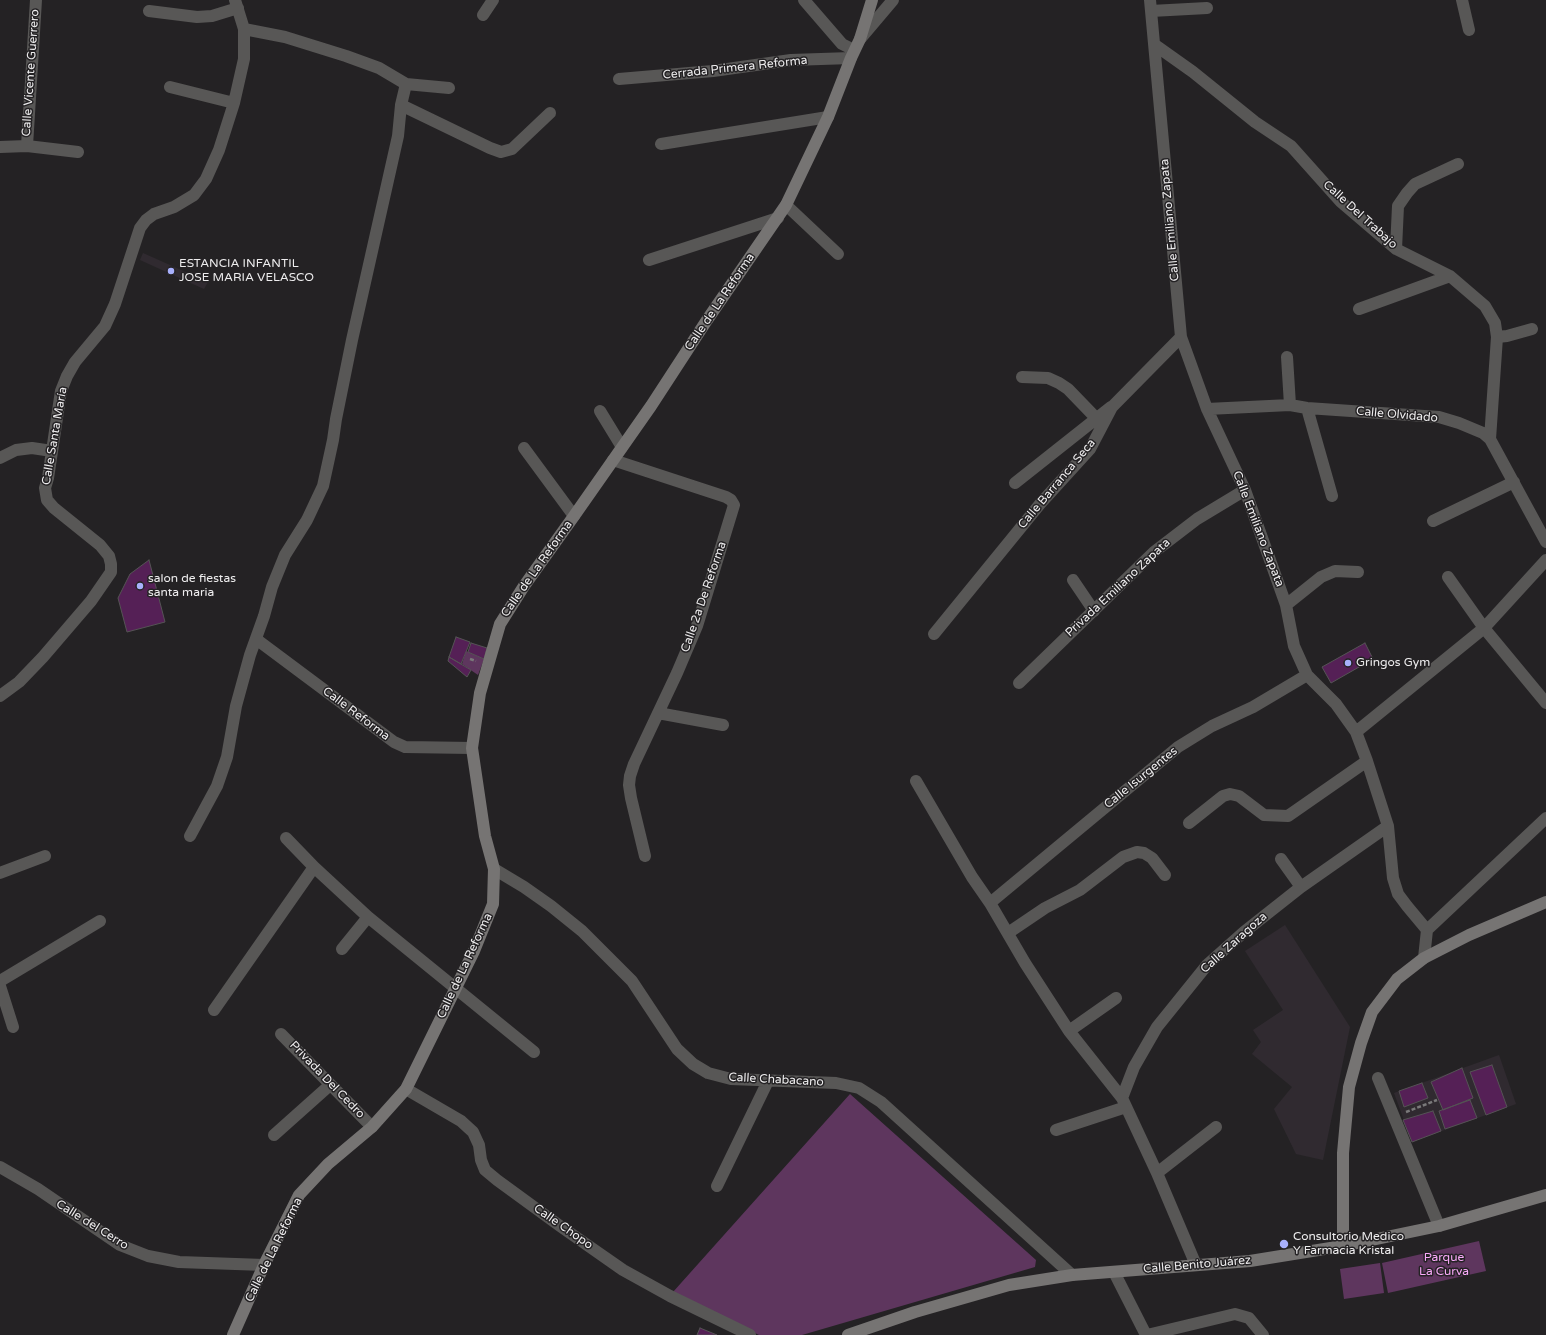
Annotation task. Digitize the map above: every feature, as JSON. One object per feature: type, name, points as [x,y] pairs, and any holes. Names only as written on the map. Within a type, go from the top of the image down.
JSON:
[{"type":"street","name":"Calle Vicente Guerrero","points":[[26,146],[36,0]]},
{"type":"street","points":[[483,15],[493,0]]},
{"type":"street","points":[[804,0],[842,44],[855,49]]},
{"type":"street","points":[[855,49],[872,0]]},
{"type":"street","points":[[855,49],[893,0]]},
{"type":"street","points":[[1462,0],[1469,30]]},
{"type":"street","points":[[149,10],[197,17],[212,16],[236,4]]},
{"type":"street","name":"Calle Santa María","points":[[0,696],[19,682],[43,657],[91,601],[111,572],[109,556],[100,545],[54,508],[47,500],[46,488],[61,391],[75,362],[105,326],[115,304],[140,228],[146,220],[154,214],[174,206],[194,195],[206,179],[219,150],[234,103],[244,59],[244,29],[236,4]]},
{"type":"street","points":[[1150,5],[1207,8]]},
{"type":"street","name":"Calle Emiliano Zapata","points":[[1150,5],[1155,45],[1181,336],[1207,408],[1245,490],[1286,605],[1294,646],[1307,675],[1336,704],[1356,732],[1388,826],[1393,878],[1398,894],[1427,930]]},
{"type":"street","points":[[244,29],[285,37],[346,56],[379,68],[406,84],[449,88]]},
{"type":"street","name":"Calle Del Trabajo","points":[[1155,45],[1193,72],[1255,122],[1291,146],[1341,202],[1396,249],[1450,276],[1485,306],[1495,323],[1497,337],[1490,439]]},
{"type":"street","name":"Cerrada Primera Reforma","points":[[619,79],[713,71],[855,49]]},
{"type":"street","name":"Calle de La Reforma","points":[[233,1335],[264,1265],[299,1195],[328,1164],[372,1127],[406,1089],[474,951],[493,904],[494,869],[485,836],[472,748],[480,693],[500,624],[519,592],[651,406],[707,320],[778,218],[786,205],[828,116],[855,49]]},
{"type":"street","points":[[190,836],[217,786],[227,757],[236,706],[272,587],[285,556],[307,520],[323,486],[352,340],[398,136],[401,105],[406,84]]},
{"type":"street","points":[[170,87],[234,103]]},
{"type":"street","points":[[401,105],[490,148],[502,152],[512,149],[550,113]]},
{"type":"street","points":[[662,144],[828,116]]},
{"type":"street","points":[[0,147],[26,146],[78,152]]},
{"type":"street","points":[[1396,249],[1398,206],[1415,184],[1458,164]]},
{"type":"street","points":[[786,205],[838,254]]},
{"type":"street","points":[[649,260],[778,218]]},
{"type":"street","points":[[1359,309],[1450,276]]},
{"type":"street","points":[[1497,337],[1508,336],[1532,329]]},
{"type":"street","name":"Calle Barranca Seca","points":[[934,634],[1040,504],[1090,449],[1112,407],[1181,336]]},
{"type":"street","points":[[1287,357],[1290,405]]},
{"type":"street","points":[[1022,377],[1048,378],[1059,383],[1068,389],[1096,418]]},
{"type":"street","name":"Calle Olvidado","points":[[1207,408],[1290,405],[1307,408],[1439,417],[1459,423],[1483,433],[1490,439],[1546,542]]},
{"type":"street","points":[[1015,483],[1096,418],[1112,407]]},
{"type":"street","points":[[1307,408],[1332,496]]},
{"type":"street","points":[[600,411],[622,447]]},
{"type":"street","points":[[0,458],[16,450],[32,448],[52,451]]},
{"type":"street","points":[[524,448],[574,516]]},
{"type":"street","name":"Calle 2a De Reforma","points":[[613,460],[726,497],[731,500],[734,505],[697,626],[634,764],[629,785],[630,798],[645,856]]},
{"type":"street","points":[[1432,521],[1514,482]]},
{"type":"street","name":"Privada Emiliano Zapata","points":[[1019,683],[1154,552],[1196,519],[1245,490]]},
{"type":"street","points":[[1356,732],[1484,628],[1546,560]]},
{"type":"street","points":[[1286,605],[1321,578],[1336,571],[1358,572]]},
{"type":"street","points":[[1448,577],[1484,628],[1546,703]]},
{"type":"street","points":[[1073,580],[1094,611]]},
{"type":"street","name":"Calle Reforma","points":[[256,639],[394,742],[405,747],[472,748]]},
{"type":"street","name":"Calle Isurgentes","points":[[990,903],[1178,747],[1212,726],[1252,707],[1307,675]]},
{"type":"street","points":[[658,713],[723,725]]},
{"type":"street","points":[[1189,823],[1223,796],[1230,794],[1239,796],[1264,815],[1288,816],[1367,761]]},
{"type":"street","points":[[916,781],[972,877],[990,903],[1069,1031],[1124,1102],[1157,1173],[1196,1265]]},
{"type":"street","points":[[1424,958],[1427,930],[1546,818]]},
{"type":"street","name":"Calle Zaragoza","points":[[1124,1102],[1134,1067],[1157,1027],[1207,965],[1244,932],[1301,887],[1388,826]]},
{"type":"street","points":[[286,838],[314,867],[368,916],[455,989],[534,1052]]},
{"type":"street","points":[[1008,933],[1045,908],[1080,890],[1123,857],[1137,852],[1144,853],[1152,858],[1165,875]]},
{"type":"street","points":[[0,873],[45,856]]},
{"type":"street","points":[[1281,859],[1301,887]]},
{"type":"street","points":[[214,1010],[314,867]]},
{"type":"street","name":"Calle Chabacano","points":[[494,869],[552,906],[582,931],[632,981],[677,1049],[693,1064],[708,1073],[731,1079],[836,1083],[859,1088],[880,1102],[1072,1275]]},
{"type":"street","points":[[1343,1246],[1343,1153],[1349,1087],[1361,1043],[1372,1012],[1397,979],[1424,958],[1469,935],[1546,902]]},
{"type":"street","points":[[342,950],[368,916]]},
{"type":"street","points":[[0,981],[100,921]]},
{"type":"street","points":[[0,986],[13,1027]]},
{"type":"street","points":[[1069,1031],[1116,998]]},
{"type":"street","name":"Privada Del Cedro","points":[[281,1034],[372,1127]]},
{"type":"street","points":[[1378,1078],[1439,1226]]},
{"type":"street","points":[[717,1186],[768,1081]]},
{"type":"street","points":[[274,1134],[330,1085]]},
{"type":"street","name":"Calle Chopo","points":[[406,1089],[461,1121],[473,1132],[479,1145],[481,1160],[485,1170],[497,1180],[623,1270],[670,1296],[750,1335]]},
{"type":"street","points":[[1056,1130],[1124,1102]]},
{"type":"street","points":[[1157,1173],[1216,1127]]},
{"type":"street","name":"Calle del Cerro","points":[[0,1167],[38,1189],[120,1245],[148,1256],[179,1262],[264,1265]]},
{"type":"street","name":"Calle Benito Juárez","points":[[849,1335],[915,1312],[1009,1285],[1072,1275],[1250,1261],[1343,1246],[1439,1226],[1546,1195]]},
{"type":"street","points":[[1114,1272],[1147,1335],[1236,1314],[1249,1318],[1263,1335]]},
{"type":"path","points":[[1394,1116],[1437,1100]]},
{"type":"shaded area","name":"ESTANCIA INFANTIL JOSE MARIA VELASCO","points":[[143,253],[208,282],[204,289],[140,260]]},
{"type":"shaded area","points":[[1285,925],[1350,1027],[1323,1160],[1296,1154],[1274,1109],[1292,1087],[1252,1054],[1261,1042],[1253,1030],[1283,1010],[1245,951]]},
{"type":"shaded area","points":[[1499,1055],[1516,1104],[1412,1142],[1394,1093]]},
{"type":"green space","points":[[466,651],[484,659],[478,675],[462,664]]},
{"type":"green space","points":[[850,1094],[1036,1260],[1035,1267],[802,1335],[759,1335],[673,1292]]},
{"type":"green space","name":"Parque La Curva","points":[[1479,1241],[1486,1271],[1388,1293],[1382,1263]]},
{"type":"green space","points":[[1380,1263],[1384,1293],[1344,1299],[1340,1269]]},
{"type":"building","name":"salon de fiestas santa maria","points":[[149,560],[165,622],[127,632],[118,598],[130,574]]},
{"type":"building","points":[[456,637],[470,642],[461,664],[449,657]]},
{"type":"building","points":[[471,643],[487,648],[484,659],[468,652]]},
{"type":"building","name":"Gringos Gym","points":[[1365,643],[1373,659],[1331,683],[1322,667]]},
{"type":"building","points":[[449,657],[471,670],[467,677],[448,661]]},
{"type":"building","points":[[1492,1065],[1507,1107],[1486,1115],[1470,1072]]},
{"type":"building","points":[[1462,1068],[1473,1098],[1443,1110],[1431,1082]]},
{"type":"building","points":[[1422,1083],[1428,1098],[1404,1107],[1399,1091]]},
{"type":"building","points":[[1470,1100],[1477,1118],[1445,1129],[1439,1111]]},
{"type":"building","points":[[1433,1111],[1441,1131],[1412,1142],[1403,1120]]},
{"type":"building","points":[[700,1328],[717,1335],[697,1335]]},
{"type":"place","name":"ESTANCIA INFANTIL JOSE MARIA VELASCO","points":[[171,271]]},
{"type":"place","name":"salon de fiestas santa maria","points":[[140,586]]},
{"type":"place","name":"Gringos Gym","points":[[1348,663]]},
{"type":"place","name":"Consultorio Medico Y Farmacia Kristal","points":[[1284,1244]]}]
